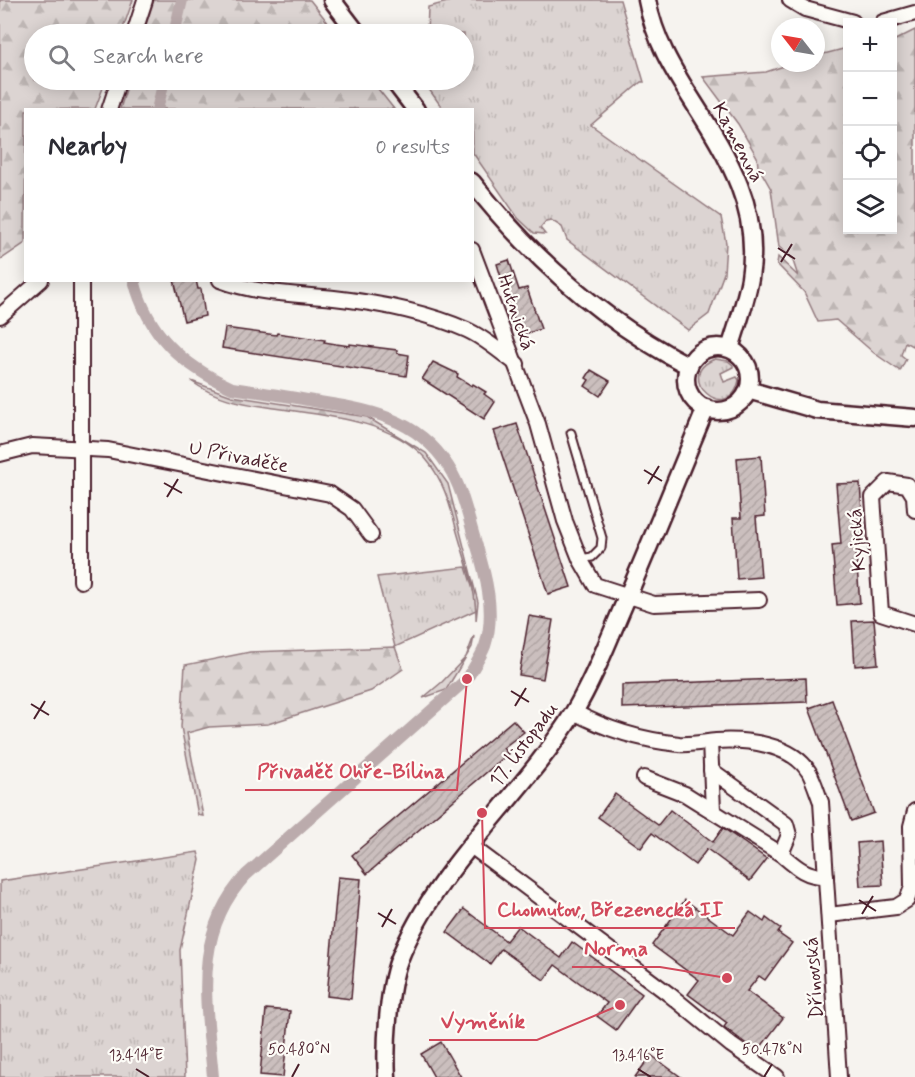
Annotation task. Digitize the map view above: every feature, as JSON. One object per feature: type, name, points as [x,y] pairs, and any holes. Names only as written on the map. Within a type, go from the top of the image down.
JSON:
[{"type":"street","points":[[137,24],[145,0]]},
{"type":"street","points":[[332,0],[350,24]]},
{"type":"street","name":"Kamenná","points":[[647,0],[650,18],[660,47],[730,164],[742,190],[750,217],[752,246],[750,277],[730,349]]},
{"type":"street","points":[[790,0],[805,9],[843,19]]},
{"type":"street","points":[[897,18],[915,13]]},
{"type":"street","points":[[110,108],[116,90]]},
{"type":"street","points":[[401,90],[414,108]]},
{"type":"street","points":[[474,184],[531,250],[566,282],[653,348],[688,366]]},
{"type":"street","name":"Hutnická","points":[[474,255],[517,364]]},
{"type":"street","points":[[0,316],[39,282]]},
{"type":"street","points":[[81,282],[81,581]]},
{"type":"street","name":"Hutnická","points":[[225,282],[234,286],[285,294],[337,298],[409,310],[469,331],[517,364]]},
{"type":"street","points":[[276,282],[285,294]]},
{"type":"street","points":[[720,346],[730,349],[739,354],[749,370],[748,390],[743,399],[726,410],[716,411],[706,408],[691,396],[686,376],[688,366],[701,351],[720,346]]},
{"type":"street","points":[[517,364],[538,424],[565,521],[580,559],[595,585],[654,604],[759,600]]},
{"type":"street","points":[[748,390],[817,410],[915,418]]},
{"type":"street","name":"17. listopadu","points":[[385,1076],[388,1013],[398,962],[421,914],[574,712],[628,596],[706,408]]},
{"type":"street","name":"U Přivaděče","points":[[0,454],[32,446],[108,450],[330,494],[352,509],[371,535]]},
{"type":"street","name":"Kyjická","points":[[915,510],[914,496],[907,485],[888,482],[873,496],[881,613],[915,624]]},
{"type":"street","name":"Dřínovská","points":[[574,712],[606,728],[642,739],[682,744],[758,742],[788,753],[808,770],[821,802],[839,1077]]},
{"type":"street","points":[[710,742],[713,810]]},
{"type":"street","points":[[711,770],[786,824],[789,835],[781,854]]},
{"type":"street","points":[[645,778],[685,794],[713,810],[781,854],[802,871],[813,876],[826,869]]},
{"type":"street","points":[[829,915],[896,907],[907,900],[912,887],[911,826],[915,811]]},
{"type":"street","points":[[471,846],[670,995],[731,1045],[777,1077]]},
{"type":"lane","points":[[571,433],[602,538],[602,548],[592,557],[580,559]]},
{"type":"green space","points":[[0,0],[133,0],[125,24],[24,24],[24,90],[102,90],[95,108],[24,108],[24,244],[0,260]]},
{"type":"green space","points":[[154,0],[310,0],[329,24],[146,24]]},
{"type":"green space","points":[[455,0],[620,0],[644,82],[641,82],[591,125],[721,217],[726,243],[724,273],[709,314],[688,330],[567,240],[562,227],[551,220],[546,221],[540,228],[545,234],[534,233],[518,218],[474,154],[474,108],[442,108],[430,90],[474,90],[474,24],[427,24],[428,7]]},
{"type":"green space","points":[[915,30],[915,339],[912,346],[905,342],[901,355],[906,359],[900,371],[874,353],[836,320],[818,322],[804,292],[777,264],[778,257],[798,276],[792,258],[779,247],[771,189],[758,166],[757,157],[738,124],[703,77],[771,70],[825,72],[825,54],[843,49],[843,234],[897,234],[897,39]]},
{"type":"green space","points":[[126,90],[379,90],[393,108],[120,108]]},
{"type":"green space","points":[[715,359],[728,361],[733,365],[721,373],[724,382],[737,377],[739,380],[734,393],[725,399],[707,394],[700,386],[698,376],[703,367]]},
{"type":"green space","points":[[191,381],[232,396],[367,417],[426,453],[448,484],[478,602],[476,621],[472,585],[445,491],[431,465],[410,445],[372,426],[330,416],[237,401],[218,396]]},
{"type":"green space","points":[[466,567],[475,596],[476,610],[395,647],[377,577]]},
{"type":"green space","points":[[474,636],[472,647],[466,657]]},
{"type":"green space","points":[[395,647],[403,669],[371,691],[268,724],[209,727],[187,733],[203,816],[198,815],[181,727],[185,665],[250,652]]},
{"type":"green space","points":[[466,657],[446,690],[423,698],[442,682]]},
{"type":"green space","points":[[198,852],[200,860],[180,950],[185,1077],[0,1077],[0,881]]},
{"type":"building","points":[[509,260],[519,290],[527,288],[541,329],[519,336],[497,264]]},
{"type":"building","points":[[174,282],[196,282],[198,289],[201,289],[205,316],[184,321]]},
{"type":"building","points":[[225,328],[276,335],[277,333],[350,346],[350,344],[397,350],[397,353],[409,355],[406,376],[222,348]]},
{"type":"building","points":[[433,362],[458,374],[457,377],[486,392],[484,394],[495,402],[484,419],[422,379]]},
{"type":"building","points":[[591,370],[610,381],[600,396],[585,386],[589,380],[586,378]]},
{"type":"building","points":[[517,424],[571,587],[548,594],[494,431]]},
{"type":"building","points":[[761,456],[765,516],[756,517],[761,577],[737,579],[733,518],[741,518],[737,458]]},
{"type":"building","points":[[860,483],[864,542],[855,543],[860,603],[837,605],[832,545],[841,544],[836,484]]},
{"type":"building","points":[[529,616],[553,620],[543,679],[519,675]]},
{"type":"building","points":[[874,620],[878,664],[855,666],[852,621]]},
{"type":"building","points":[[806,678],[807,702],[622,708],[622,685]]},
{"type":"building","points":[[832,700],[874,813],[851,821],[809,708]]},
{"type":"building","points":[[513,720],[524,732],[503,748],[508,754],[367,874],[352,855]]},
{"type":"building","points":[[615,794],[658,825],[670,810],[713,842],[723,828],[767,859],[750,881],[707,849],[695,865],[652,833],[641,848],[598,817]]},
{"type":"building","points":[[880,841],[883,885],[860,886],[857,843]]},
{"type":"building","points":[[338,877],[361,879],[351,999],[327,996]]},
{"type":"building","points":[[685,900],[733,935],[750,912],[764,922],[766,918],[777,926],[781,929],[778,933],[792,943],[765,980],[759,976],[747,991],[783,1018],[757,1052],[724,1027],[727,1023],[688,994],[699,980],[652,945]]},
{"type":"building","points":[[464,909],[506,941],[518,926],[561,958],[572,942],[642,994],[616,1030],[597,1016],[607,1003],[555,965],[544,980],[501,949],[490,964],[447,932]]},
{"type":"building","points":[[266,1009],[290,1011],[283,1077],[260,1075]]},
{"type":"building","points":[[441,1042],[461,1077],[434,1077],[421,1054]]},
{"type":"building","points":[[651,1055],[681,1077],[635,1077]]},
{"type":"waterway","points":[[176,24],[182,0]]},
{"type":"waterway","points":[[157,108],[162,90]]},
{"type":"waterway","points":[[135,282],[148,317],[169,346],[214,379],[232,388],[371,412],[406,426],[421,436],[435,449],[458,484],[480,555],[490,607],[485,646],[467,679],[246,875],[229,898],[217,921],[210,946],[207,971],[206,997],[213,1077]]},
{"type":"place","name":"Přivaděč Ohře-Bílina","points":[[467,679]]},
{"type":"place","name":"Chomutov, Březenecká II","points":[[482,813]]},
{"type":"place","name":"Norma","points":[[727,978]]},
{"type":"place","name":"Vyměník","points":[[620,1005]]}]
